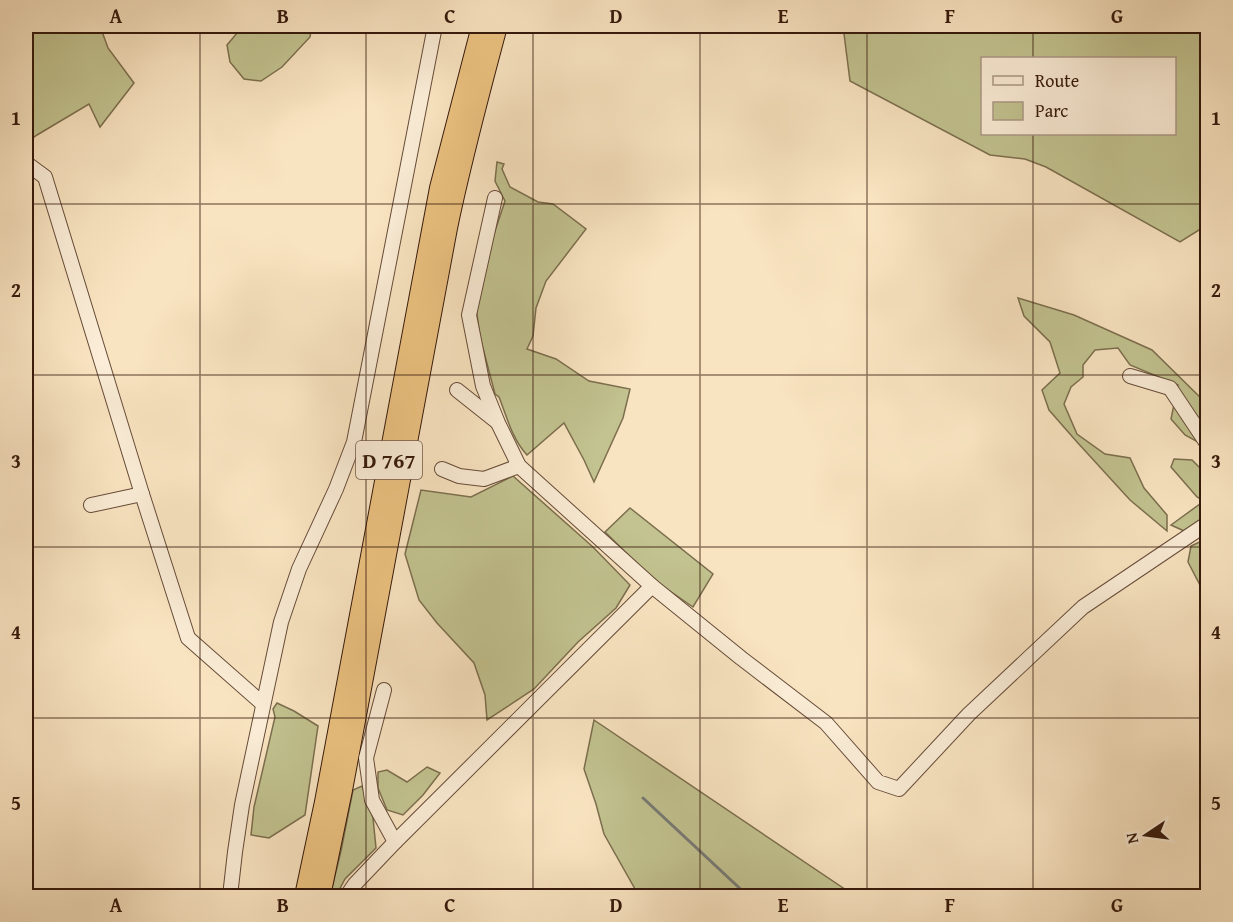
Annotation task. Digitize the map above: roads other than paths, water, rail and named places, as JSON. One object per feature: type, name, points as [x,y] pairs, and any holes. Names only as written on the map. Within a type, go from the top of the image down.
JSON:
[{"type":"highway","name":"D 767","points":[[305,897],[326,802],[438,199],[482,26]]},
{"type":"highway","name":"D 767","points":[[320,897],[345,778],[451,208],[470,124],[497,26]]},
{"type":"street","points":[[230,897],[242,805],[282,622],[299,569],[336,489],[354,442],[435,26]]},
{"type":"street","points":[[26,163],[45,177],[142,494],[189,638],[263,704]]},
{"type":"street","points":[[495,198],[469,315],[483,386],[519,466],[652,586],[826,723],[878,782],[899,789],[969,714],[1083,607],[1208,523]]},
{"type":"street","points":[[1130,376],[1170,388],[1208,445]]},
{"type":"street","points":[[457,390],[498,423]]},
{"type":"street","points":[[442,469],[459,476],[484,479],[519,466]]},
{"type":"street","points":[[91,505],[142,494]]},
{"type":"street","points":[[346,897],[394,842],[652,586]]},
{"type":"street","points":[[384,690],[366,758],[372,800],[394,842]]},
{"type":"waterway","points":[[1032,26],[1036,28],[1208,31]]},
{"type":"waterway","points":[[643,798],[748,896]]}]
